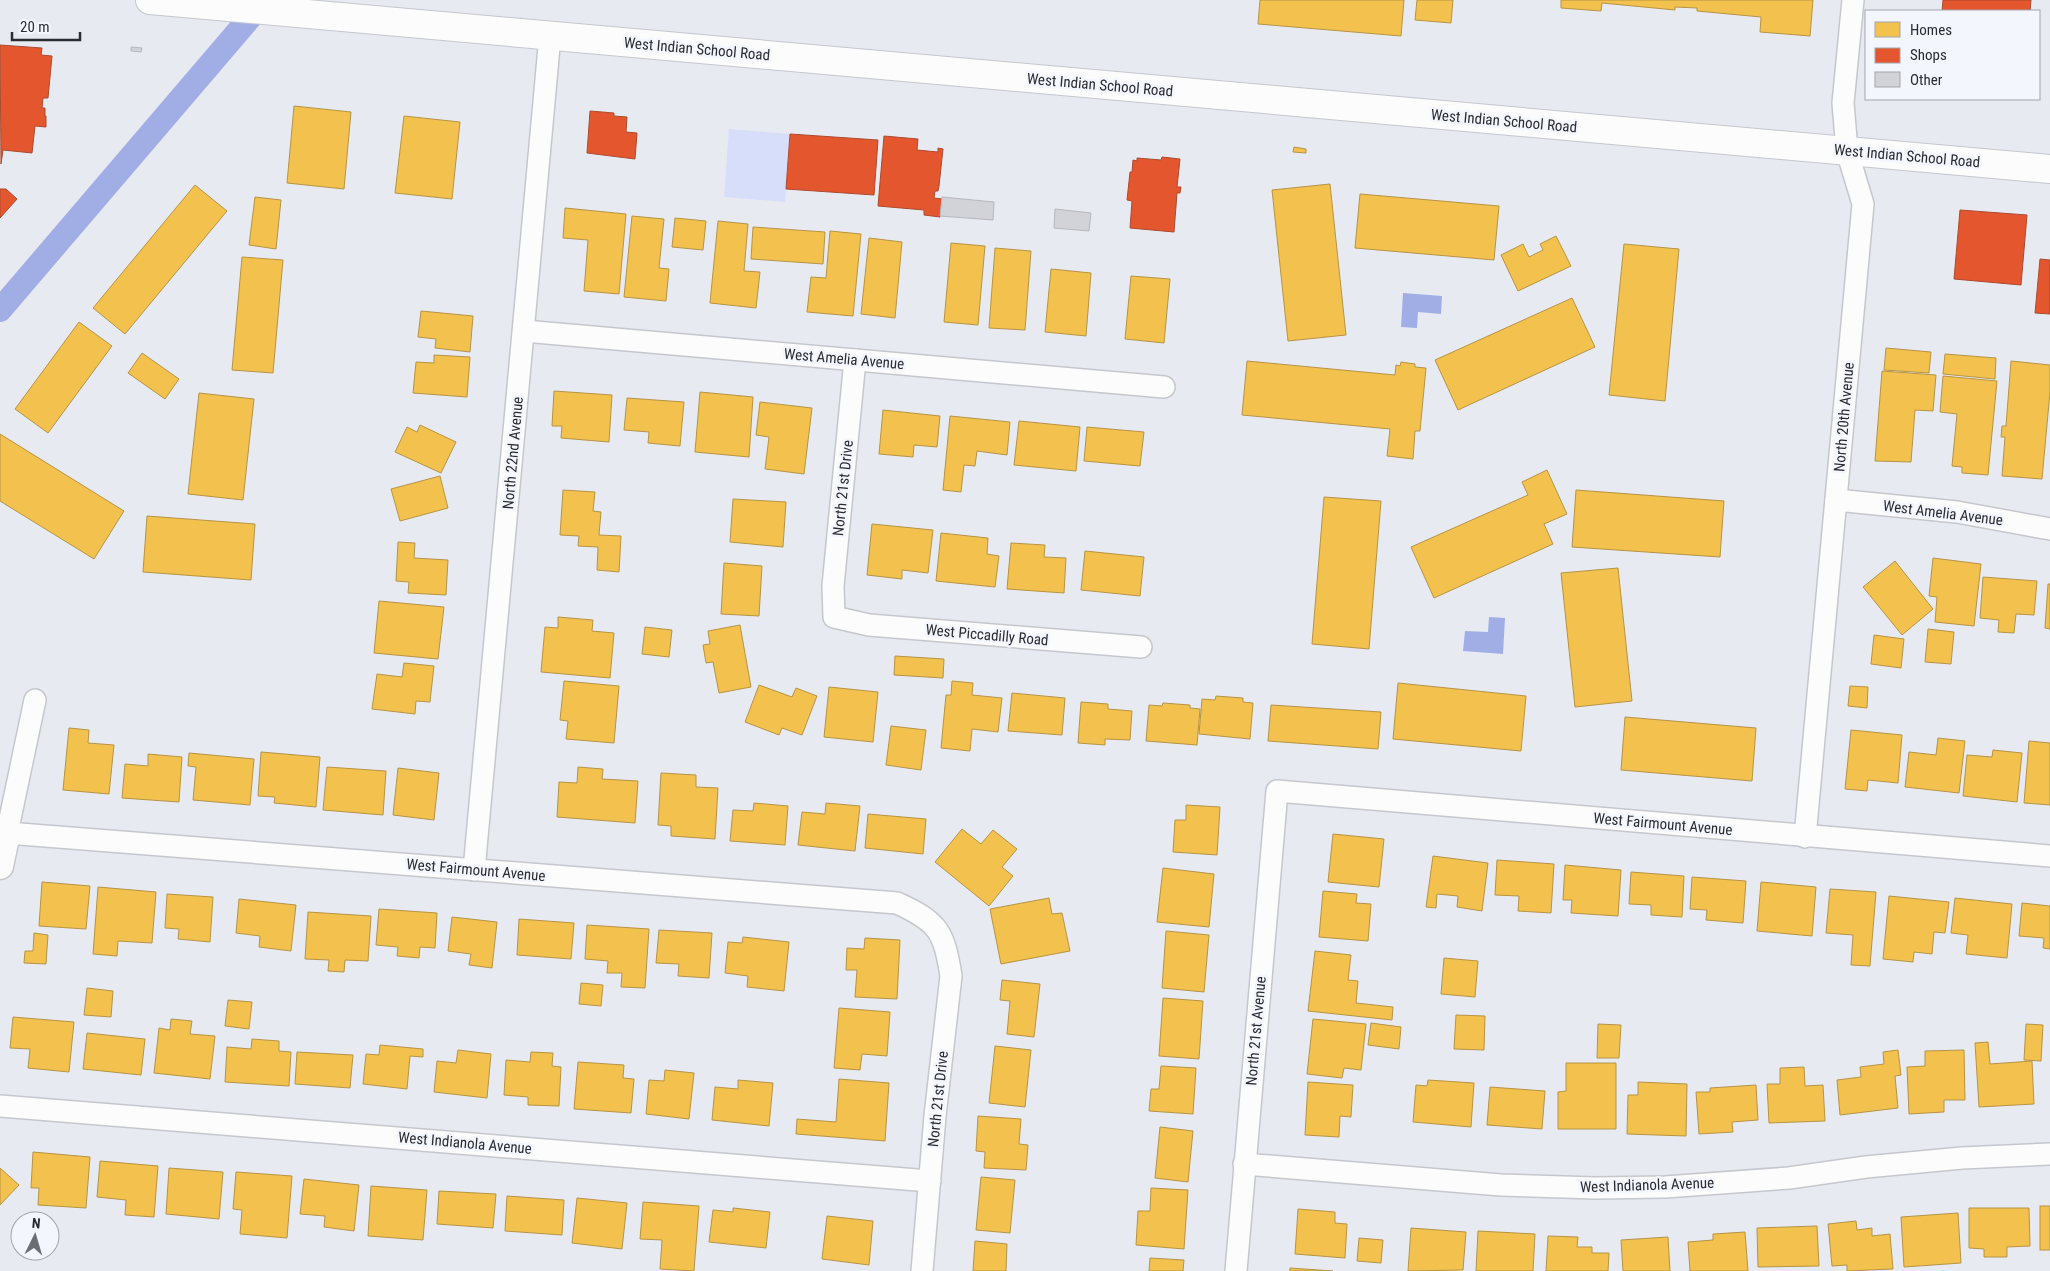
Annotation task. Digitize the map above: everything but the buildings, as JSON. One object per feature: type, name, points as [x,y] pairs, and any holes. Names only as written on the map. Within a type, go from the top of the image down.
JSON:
[{"type":"main road","name":"West Indian School Road","points":[[150,0],[2050,169]]},
{"type":"street","name":"North 20th Avenue","points":[[1805,837],[1863,204],[1848,151],[1843,103],[1853,0]]},
{"type":"street","name":"North 22nd Avenue","points":[[474,870],[550,36]]},
{"type":"street","name":"West Amelia Avenue","points":[[524,331],[1164,386]]},
{"type":"street","name":"North 21st Drive","points":[[834,617],[834,586],[855,360]]},
{"type":"street","name":"West Amelia Avenue","points":[[1836,500],[1957,512],[2050,529]]},
{"type":"street","name":"West Piccadilly Road","points":[[834,617],[869,625],[1141,647]]},
{"type":"street","points":[[0,866],[34,700]]},
{"type":"street","name":"West Fairmount Avenue","points":[[1277,791],[1805,837],[2050,856]]},
{"type":"street","name":"North 21st Avenue","points":[[1236,1271],[1277,791]]},
{"type":"street","name":"West Fairmount Avenue","points":[[7,833],[898,903],[917,912],[938,928]]},
{"type":"street","name":"North 21st Drive","points":[[922,1271],[951,976],[948,954],[938,928]]},
{"type":"street","name":"West Indianola Avenue","points":[[0,1106],[930,1182]]},
{"type":"street","name":"West Indianola Avenue","points":[[1244,1164],[1500,1185],[1665,1188],[1790,1178],[1866,1167],[1962,1158],[2050,1154]]},
{"type":"shaded area","points":[[729,129],[790,134],[785,202],[724,197]]},
{"type":"water","points":[[1403,293],[1442,296],[1441,314],[1418,312],[1417,328],[1401,327]]},
{"type":"water","points":[[1489,617],[1505,618],[1503,654],[1463,651],[1465,631],[1488,632]]},
{"type":"waterway","points":[[0,310],[265,0]]}]
